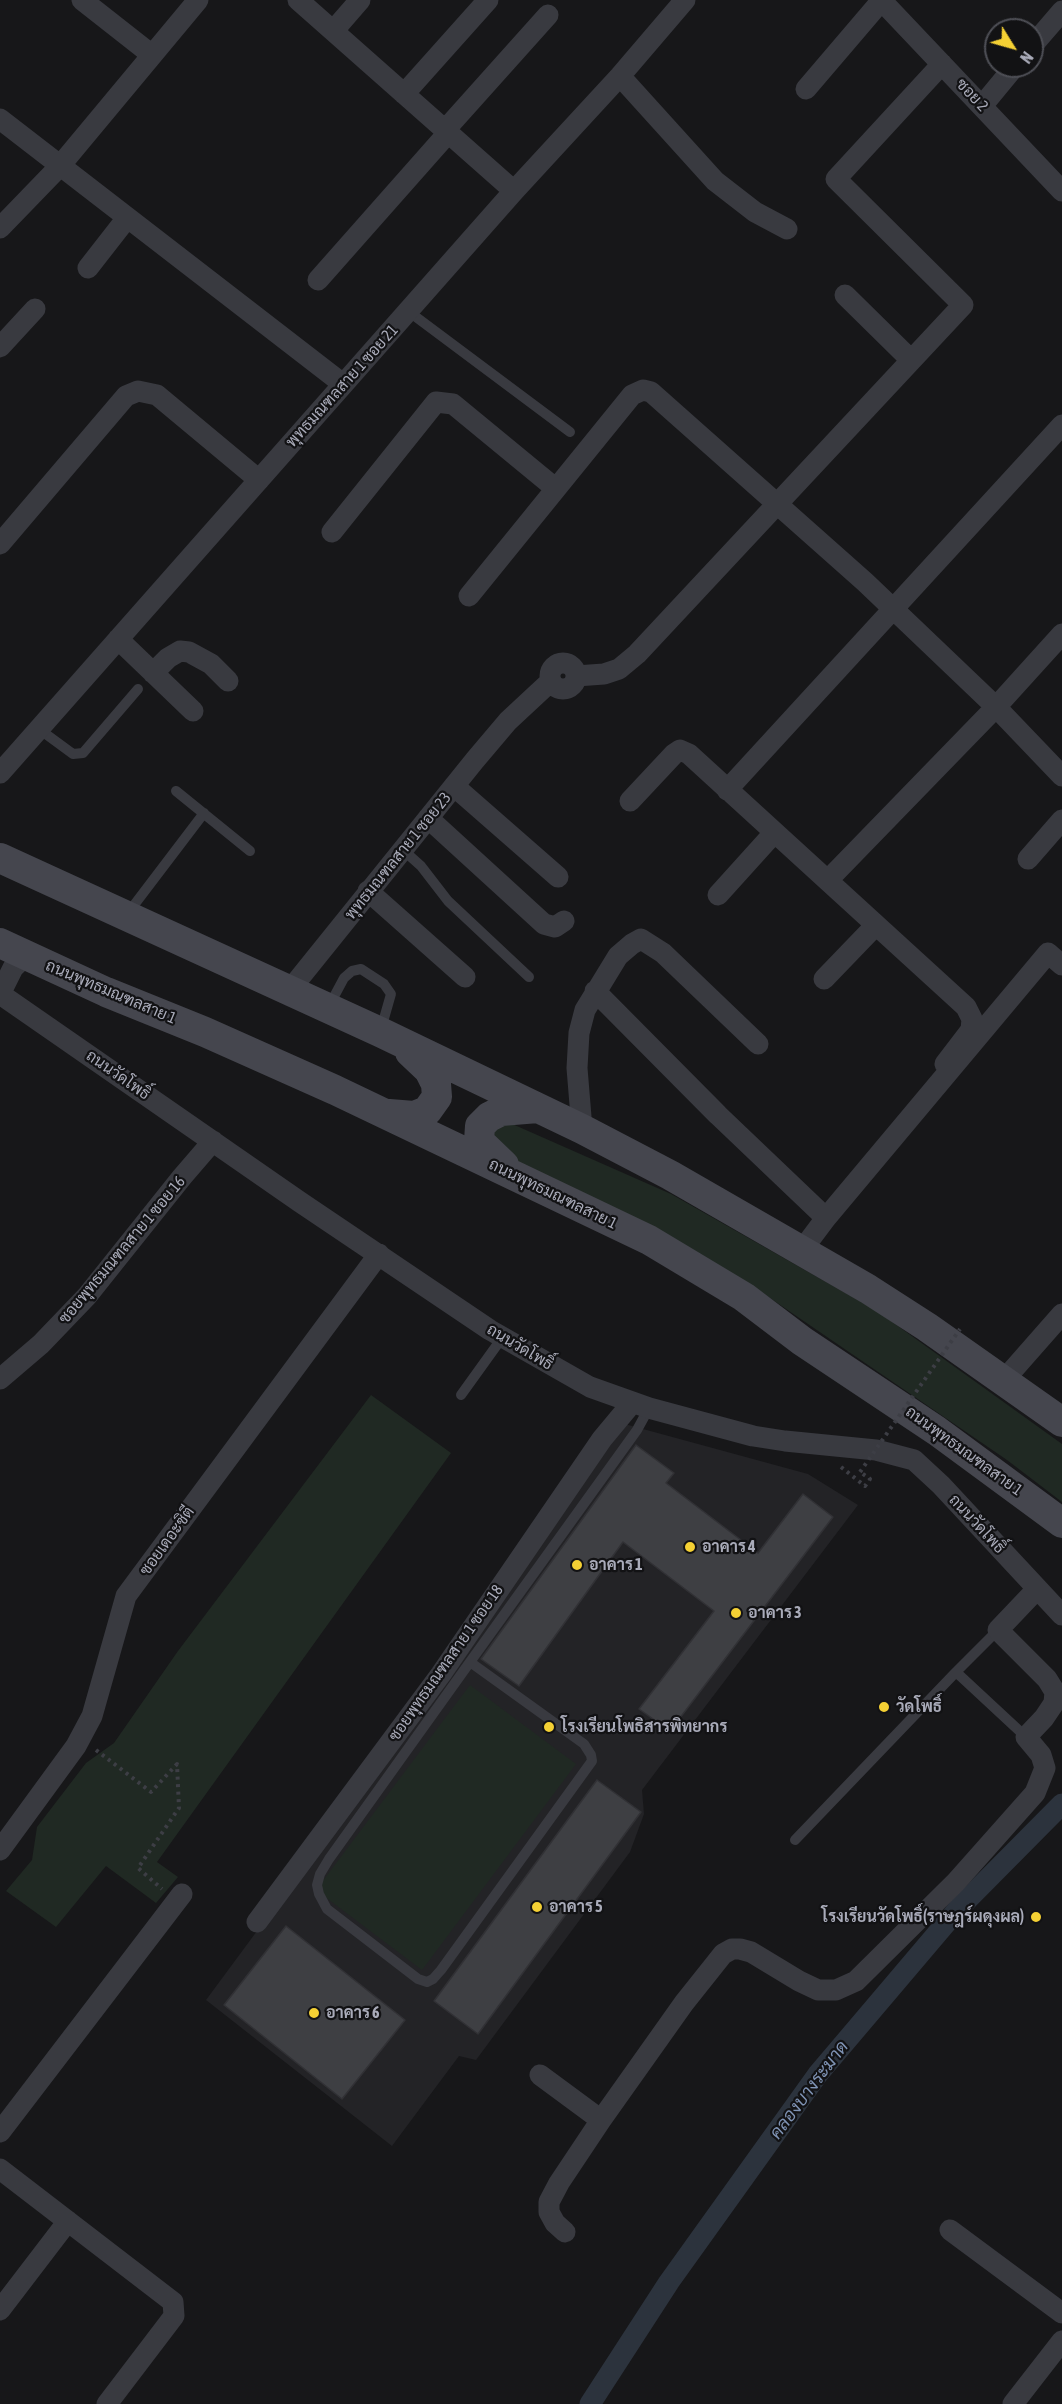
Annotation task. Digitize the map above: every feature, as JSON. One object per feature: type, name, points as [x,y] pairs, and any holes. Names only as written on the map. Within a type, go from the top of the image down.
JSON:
[{"type":"main road","points":[[0,858],[388,1036],[582,1129],[670,1175],[802,1250],[914,1318],[1062,1422]]},
{"type":"main road","name":"ถนนพุทธมณฑลสาย 1","points":[[13,949],[106,992],[206,1032],[386,1114],[649,1240],[744,1297],[802,1341],[937,1431],[1062,1523]]},
{"type":"main road","points":[[386,1114],[414,1116],[427,1111],[437,1097],[436,1084],[429,1070],[388,1036]]},
{"type":"main road","points":[[516,1175],[478,1141],[480,1126],[489,1117],[501,1111],[538,1108]]},
{"type":"street","points":[[82,0],[152,55]]},
{"type":"street","points":[[0,228],[58,167],[198,0]]},
{"type":"street","points":[[298,0],[514,191]]},
{"type":"street","points":[[334,30],[360,0]]},
{"type":"street","points":[[404,94],[488,0]]},
{"type":"street","name":"พุทธมณฑลสาย 1 ซอย 21","points":[[0,773],[685,0]]},
{"type":"street","points":[[806,89],[882,0]]},
{"type":"street","name":"ซอย 2","points":[[882,0],[1062,191]]},
{"type":"street","points":[[1044,32],[1062,11]]},
{"type":"street","points":[[318,280],[548,15]]},
{"type":"street","points":[[777,506],[963,304],[836,178],[942,63]]},
{"type":"street","points":[[620,76],[715,181],[755,212],[787,229]]},
{"type":"street","points":[[982,106],[1005,78]]},
{"type":"street","points":[[0,119],[58,167],[343,384]]},
{"type":"street","points":[[88,268],[127,218]]},
{"type":"street","points":[[845,295],[910,359]]},
{"type":"street","points":[[0,347],[34,309]]},
{"type":"street","points":[[469,596],[632,395],[643,390],[651,392],[893,609],[996,707],[1062,776]]},
{"type":"street","points":[[0,544],[126,396],[138,391],[157,395],[259,480]]},
{"type":"street","points":[[332,532],[436,402],[453,404],[555,488]]},
{"type":"street","points":[[727,790],[1062,425]]},
{"type":"street","name":"พุทธมณฑลสาย 1 ซอย 23","points":[[289,991],[402,849],[508,722],[551,681],[556,687],[563,689],[571,686],[576,676],[604,674],[619,669],[637,654],[777,506]]},
{"type":"street","points":[[828,880],[996,707],[1062,634]]},
{"type":"street","points":[[118,639],[193,711]]},
{"type":"street","points":[[153,673],[168,658],[180,651],[189,652],[211,664],[228,681]]},
{"type":"street","points":[[630,801],[674,754],[680,750],[688,754],[966,1007],[972,1019],[970,1030],[945,1064]]},
{"type":"street","points":[[454,786],[558,877]]},
{"type":"street","points":[[428,818],[544,924],[555,927],[564,921]]},
{"type":"street","points":[[1028,859],[1062,820]]},
{"type":"street","points":[[718,894],[774,833]]},
{"type":"street","points":[[368,891],[465,977]]},
{"type":"street","points":[[824,979],[876,925]]},
{"type":"street","points":[[582,1129],[577,1068],[579,1033],[585,1010],[618,956],[641,939],[663,953],[758,1044]]},
{"type":"street","name":"ถนนวัดโพธิ์","points":[[13,949],[13,968],[0,994],[502,1338],[590,1386],[640,1405],[764,1438],[876,1450],[914,1460],[941,1485],[1062,1615]]},
{"type":"street","points":[[802,1250],[826,1218],[1048,953],[1062,965]]},
{"type":"street","points":[[595,991],[718,1115],[826,1218]]},
{"type":"street","name":"ซอยพุทธมณฑลสาย 1 ซอย 16","points":[[0,1379],[47,1338],[87,1296],[182,1176],[213,1141]]},
{"type":"street","name":"ซอยเดอะซิตี","points":[[0,1850],[80,1737],[92,1716],[126,1596],[379,1254]]},
{"type":"street","points":[[1004,1380],[1062,1314]]},
{"type":"street","name":"ซอยพุทธมณฑลสาย 1 ซอย 18","points":[[257,1922],[441,1674],[602,1439],[640,1405]]},
{"type":"street","points":[[914,1460],[937,1431]]},
{"type":"street","points":[[565,2232],[549,2212],[549,2202],[559,2182],[684,2003],[723,1954],[740,1948],[751,1952],[775,1968],[818,1990],[836,1990],[856,1981],[956,1882],[1035,1793],[1045,1768],[1041,1755],[1026,1737],[1044,1718],[1054,1703],[1055,1692],[1047,1679],[998,1630],[1037,1588]]},
{"type":"street","points":[[0,2132],[179,1898]]},
{"type":"street","points":[[540,2075],[601,2120]]},
{"type":"street","points":[[0,2169],[172,2302],[174,2316],[108,2404]]},
{"type":"street","points":[[0,2310],[68,2221]]},
{"type":"street","points":[[950,2230],[1062,2313]]},
{"type":"street","points":[[1013,2404],[1062,2342]]},
{"type":"lane","points":[[408,311],[570,432]]},
{"type":"lane","points":[[39,729],[73,754],[83,753],[138,689]]},
{"type":"lane","points":[[176,791],[250,851]]},
{"type":"lane","points":[[126,916],[204,813]]},
{"type":"lane","points":[[402,849],[421,867],[448,901],[529,976]]},
{"type":"lane","points":[[328,1008],[344,978],[352,971],[361,969],[384,984],[391,994],[388,1036]]},
{"type":"lane","points":[[461,1395],[502,1338]]},
{"type":"lane","points":[[470,1662],[584,1744],[592,1761],[441,1970],[434,1979],[427,1982],[418,1979],[327,1909],[317,1886],[323,1868],[329,1858],[470,1662],[637,1430],[640,1405]]},
{"type":"lane","points":[[795,1840],[998,1630]]},
{"type":"lane","points":[[956,1672],[1026,1737]]},
{"type":"path","points":[[842,1446],[838,1465],[865,1486],[870,1479],[860,1472],[960,1329]]},
{"type":"path","points":[[80,1737],[152,1792],[177,1764],[179,1808],[138,1868],[179,1898]]},
{"type":"shaded area","points":[[510,1123],[671,1194],[877,1311],[1062,1444],[1062,1502],[1007,1460],[751,1285],[499,1152],[490,1144],[493,1128]]},
{"type":"shaded area","points":[[371,1395],[451,1453],[157,1862],[178,1877],[156,1903],[106,1866],[56,1927],[6,1891],[32,1860],[37,1827],[86,1763],[114,1743],[178,1651]]},
{"type":"shaded area","name":"โรงเรียนโพธิสารพิทยากร","points":[[621,1423],[808,1474],[858,1505],[642,1790],[644,1814],[630,1852],[476,2060],[459,2056],[392,2146],[206,2000],[455,1663]]},
{"type":"shaded area","points":[[470,1685],[576,1764],[422,1970],[316,1890]]},
{"type":"building","points":[[636,1445],[674,1473],[666,1483],[758,1553],[803,1494],[833,1517],[670,1731],[639,1709],[714,1611],[623,1542],[519,1686],[481,1659]]},
{"type":"building","name":"อาคาร 5","points":[[597,1780],[641,1812],[478,2034],[434,2001]]},
{"type":"building","name":"อาคาร 6","points":[[286,1926],[405,2020],[342,2099],[224,2005]]},
{"type":"waterway","name":"คลองบางระมาด","points":[[590,2404],[669,2282],[818,2074],[958,1909],[1062,1804]]},
{"type":"place","name":"อาคาร 4","points":[[690,1547]]},
{"type":"place","name":"อาคาร 1","points":[[577,1565]]},
{"type":"place","name":"อาคาร 3","points":[[736,1613]]},
{"type":"place","name":"วัดโพธิ์","points":[[884,1707]]},
{"type":"place","name":"โรงเรียนโพธิสารพิทยากร","points":[[549,1727]]},
{"type":"place","name":"อาคาร 5","points":[[537,1907]]},
{"type":"place","name":"โรงเรียนวัดโพธิ์(ราษฎร์ผดุงผล)","points":[[1036,1917]]},
{"type":"place","name":"อาคาร 6","points":[[314,2013]]}]
